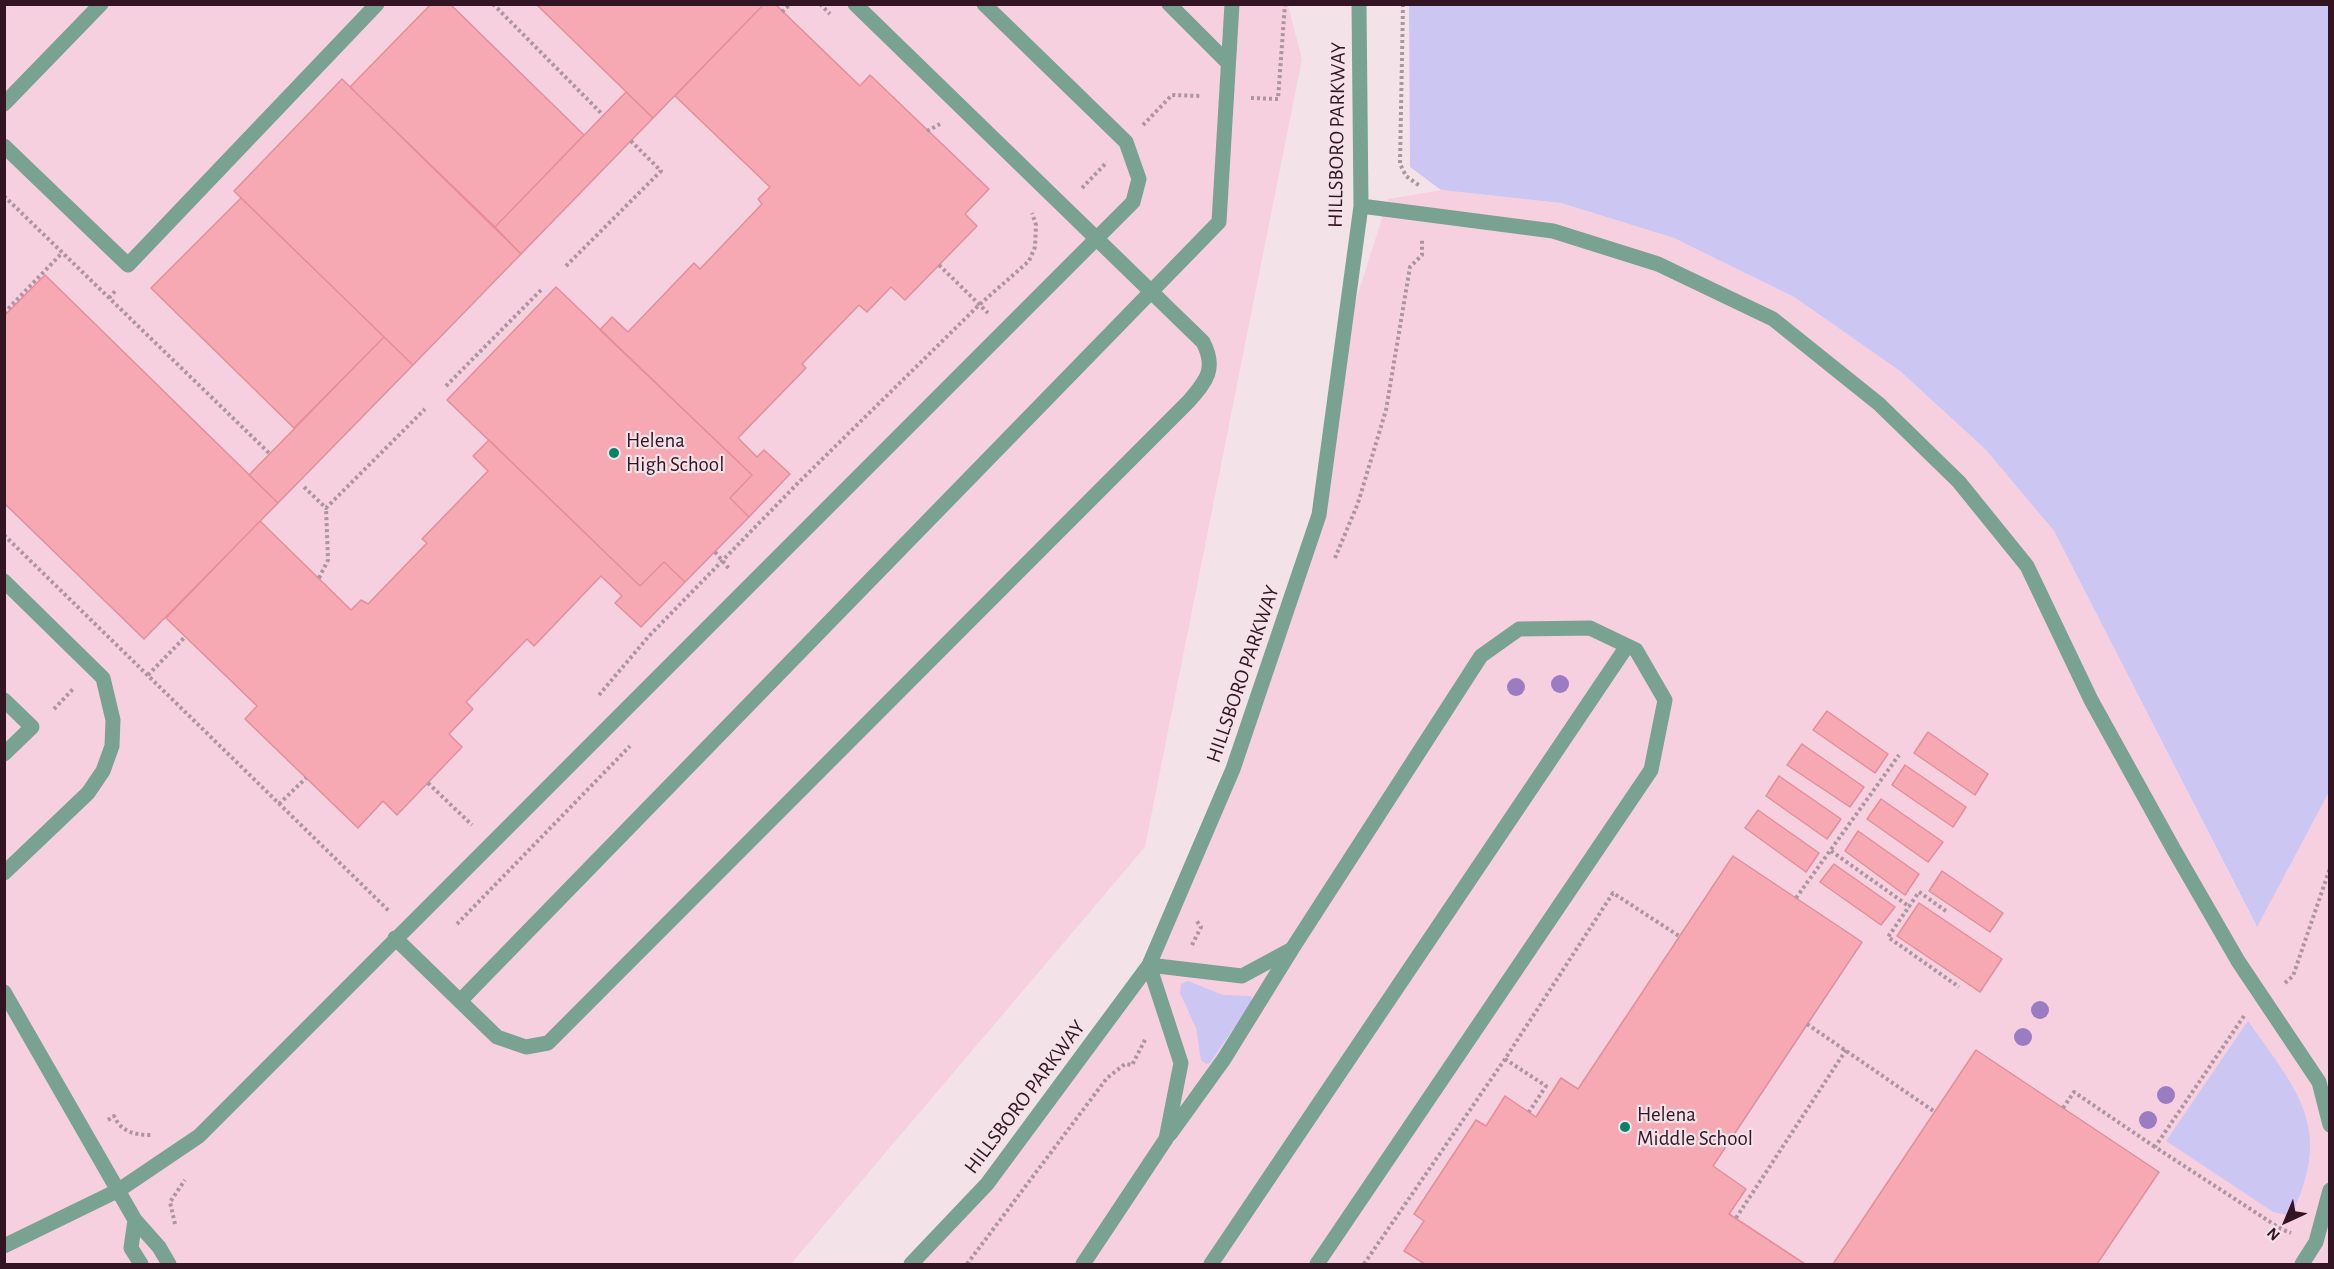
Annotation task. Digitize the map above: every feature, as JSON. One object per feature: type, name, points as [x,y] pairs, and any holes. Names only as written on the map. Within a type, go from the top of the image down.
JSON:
[{"type":"street","points":[[4,104],[101,4]]},
{"type":"street","points":[[4,146],[128,265],[377,4]]},
{"type":"street","points":[[395,938],[496,1037],[526,1047],[548,1043],[1188,401],[1205,381],[1210,368],[1210,355],[1203,342],[855,4]]},
{"type":"street","points":[[4,1246],[119,1190],[199,1136],[1133,202],[1139,179],[1126,142],[984,4]]},
{"type":"street","points":[[1169,4],[1228,63]]},
{"type":"street","points":[[460,1001],[1219,222],[1232,4]]},
{"type":"street","name":"HILLSBORO PARKWAY","points":[[911,1264],[987,1184],[1149,965],[1233,769],[1319,515],[1361,206],[1359,4]]},
{"type":"street","points":[[1361,206],[1553,231],[1658,264],[1773,319],[1879,404],[1959,482],[2027,567],[2091,700],[2180,860],[2238,961],[2319,1082],[2330,1125]]},
{"type":"street","points":[[4,581],[103,678],[113,720],[112,746],[103,771],[88,793],[4,873]]},
{"type":"street","points":[[1083,1264],[1166,1139],[1224,1059],[1292,949],[1481,656],[1519,628],[1590,628],[1636,650],[1665,700],[1651,770],[1317,1264]]},
{"type":"street","points":[[1211,1264],[1627,646]]},
{"type":"street","points":[[4,700],[32,727],[4,754]]},
{"type":"street","points":[[1166,1139],[1181,1063],[1149,965],[1242,976],[1292,949]]},
{"type":"street","points":[[4,992],[135,1221],[159,1247],[169,1264]]},
{"type":"street","points":[[2302,1264],[2316,1242],[2330,1190]]},
{"type":"street","points":[[135,1221],[131,1248],[141,1264]]},
{"type":"path","points":[[493,4],[603,115]]},
{"type":"path","points":[[783,12],[790,4]]},
{"type":"path","points":[[820,4],[836,20]]},
{"type":"path","points":[[1278,99],[1285,4]]},
{"type":"path","points":[[1402,4],[1400,164],[1406,176],[1426,188]]},
{"type":"path","points":[[934,115],[950,131]]},
{"type":"path","points":[[566,266],[661,171],[631,141]]},
{"type":"path","points":[[4,196],[270,454]]},
{"type":"path","points":[[616,677],[657,628],[799,482],[979,305],[1029,261],[1035,248],[1036,225],[1029,208]]},
{"type":"path","points":[[4,313],[63,253]]},
{"type":"path","points":[[939,265],[1004,329]]},
{"type":"path","points":[[446,387],[541,290]]},
{"type":"path","points":[[326,508],[425,409]]},
{"type":"path","points":[[304,487],[326,508],[328,560],[319,578]]},
{"type":"path","points":[[4,535],[389,912]]},
{"type":"path","points":[[148,675],[185,637]]},
{"type":"path","points":[[1796,898],[1899,755]]},
{"type":"path","points":[[279,804],[306,778]]},
{"type":"path","points":[[1831,851],[1910,907]]},
{"type":"path","points":[[2155,1147],[2243,1017],[2265,1002],[2293,976],[2330,868]]},
{"type":"path","points":[[1946,911],[1919,892],[1888,937],[1959,987]]},
{"type":"path","points":[[1364,1264],[1505,1059],[1613,893],[1679,936]]},
{"type":"path","points":[[1808,1024],[1935,1112]]},
{"type":"path","points":[[1736,1218],[1846,1050]]},
{"type":"path","points":[[1505,1059],[1546,1086],[1529,1112]]},
{"type":"path","points":[[967,1264],[1107,1078],[1125,1065],[1132,1065]]},
{"type":"path","points":[[2063,1108],[2074,1092],[2281,1229],[2316,1242]]},
{"type":"path","points":[[176,1226],[170,1202],[183,1182],[190,1176]]},
{"type":"shaded area","name":"Helena High School","points":[[5,5],[1288,5],[1302,59],[1145,847],[791,1264],[5,1264]]},
{"type":"shaded area","points":[[1409,5],[2329,5],[2329,792],[2257,927],[2054,531],[1985,449],[1900,371],[1794,297],[1674,238],[1561,203],[1441,190],[1410,167]]},
{"type":"shaded area","points":[[1441,190],[1561,203],[1674,238],[1794,297],[1900,371],[1985,449],[2054,531],[2256,926],[2329,792],[2329,1264],[911,1264],[987,1184],[1149,965],[1233,769],[1319,515],[1339,354],[1388,199]]},
{"type":"shaded area","points":[[1188,981],[1223,995],[1251,996],[1252,1001],[1210,1063],[1206,1064],[1201,1060],[1196,1028],[1180,993],[1181,984]]},
{"type":"shaded area","points":[[2248,1021],[2295,1090],[2304,1112],[2309,1134],[2309,1158],[2304,1185],[2291,1216],[2273,1212],[2166,1141]]},
{"type":"building","points":[[431,4],[450,4],[584,135],[495,227],[350,87]]},
{"type":"building","points":[[536,4],[764,4],[653,118]]},
{"type":"building","points":[[764,4],[775,4],[860,86],[870,75],[989,189],[965,214],[977,226],[905,300],[891,287],[867,312],[859,305],[802,364],[806,368],[738,438],[757,457],[764,450],[790,474],[749,517],[730,498],[752,475],[600,330],[612,317],[628,332],[694,263],[700,269],[762,204],[758,199],[770,187],[675,96]]},
{"type":"building","points":[[342,79],[521,254],[413,365],[234,191]]},
{"type":"building","points":[[626,92],[653,118],[521,254],[495,227]]},
{"type":"building","points":[[241,198],[384,337],[294,428],[151,288]]},
{"type":"building","points":[[45,275],[278,503],[144,639],[4,503],[4,316]]},
{"type":"building","points":[[556,287],[752,475],[730,498],[749,517],[685,582],[664,562],[640,586],[447,400]]},
{"type":"building","points":[[384,337],[413,365],[278,503],[249,475]]},
{"type":"building","points":[[489,440],[640,586],[664,562],[685,582],[641,627],[615,603],[622,596],[601,576],[534,646],[527,639],[466,702],[473,709],[449,734],[462,747],[397,815],[383,801],[358,828],[245,719],[257,706],[166,618],[260,521],[351,610],[361,600],[368,604],[427,543],[422,539],[488,471],[473,456]]},
{"type":"building","points":[[1827,711],[1888,754],[1875,773],[1813,730]]},
{"type":"building","points":[[1928,732],[1988,774],[1975,795],[1914,753]]},
{"type":"building","points":[[1802,744],[1864,787],[1850,807],[1787,765]]},
{"type":"building","points":[[1905,765],[1966,807],[1953,827],[1892,785]]},
{"type":"building","points":[[1779,776],[1841,819],[1827,839],[1766,796]]},
{"type":"building","points":[[1881,799],[1943,842],[1928,862],[1867,819]]},
{"type":"building","points":[[1758,810],[1819,853],[1806,872],[1745,828]]},
{"type":"building","points":[[1858,831],[1919,874],[1905,895],[1845,851]]},
{"type":"building","points":[[1733,856],[1862,942],[1713,1166],[1746,1189],[1729,1214],[1805,1264],[1425,1264],[1404,1251],[1424,1221],[1414,1214],[1476,1120],[1486,1126],[1505,1096],[1536,1117],[1561,1078],[1578,1089]]},
{"type":"building","points":[[1834,864],[1895,907],[1881,925],[1820,882]]},
{"type":"building","points":[[1942,871],[2003,913],[1990,932],[1929,891]]},
{"type":"building","points":[[1919,903],[2002,959],[1980,992],[1897,936]]},
{"type":"building","points":[[1976,1050],[2159,1172],[2097,1264],[1833,1264]]},
{"type":"place","name":"Helena High School","points":[[614,453]]},
{"type":"place","name":"Helena Middle School","points":[[1625,1127]]}]
